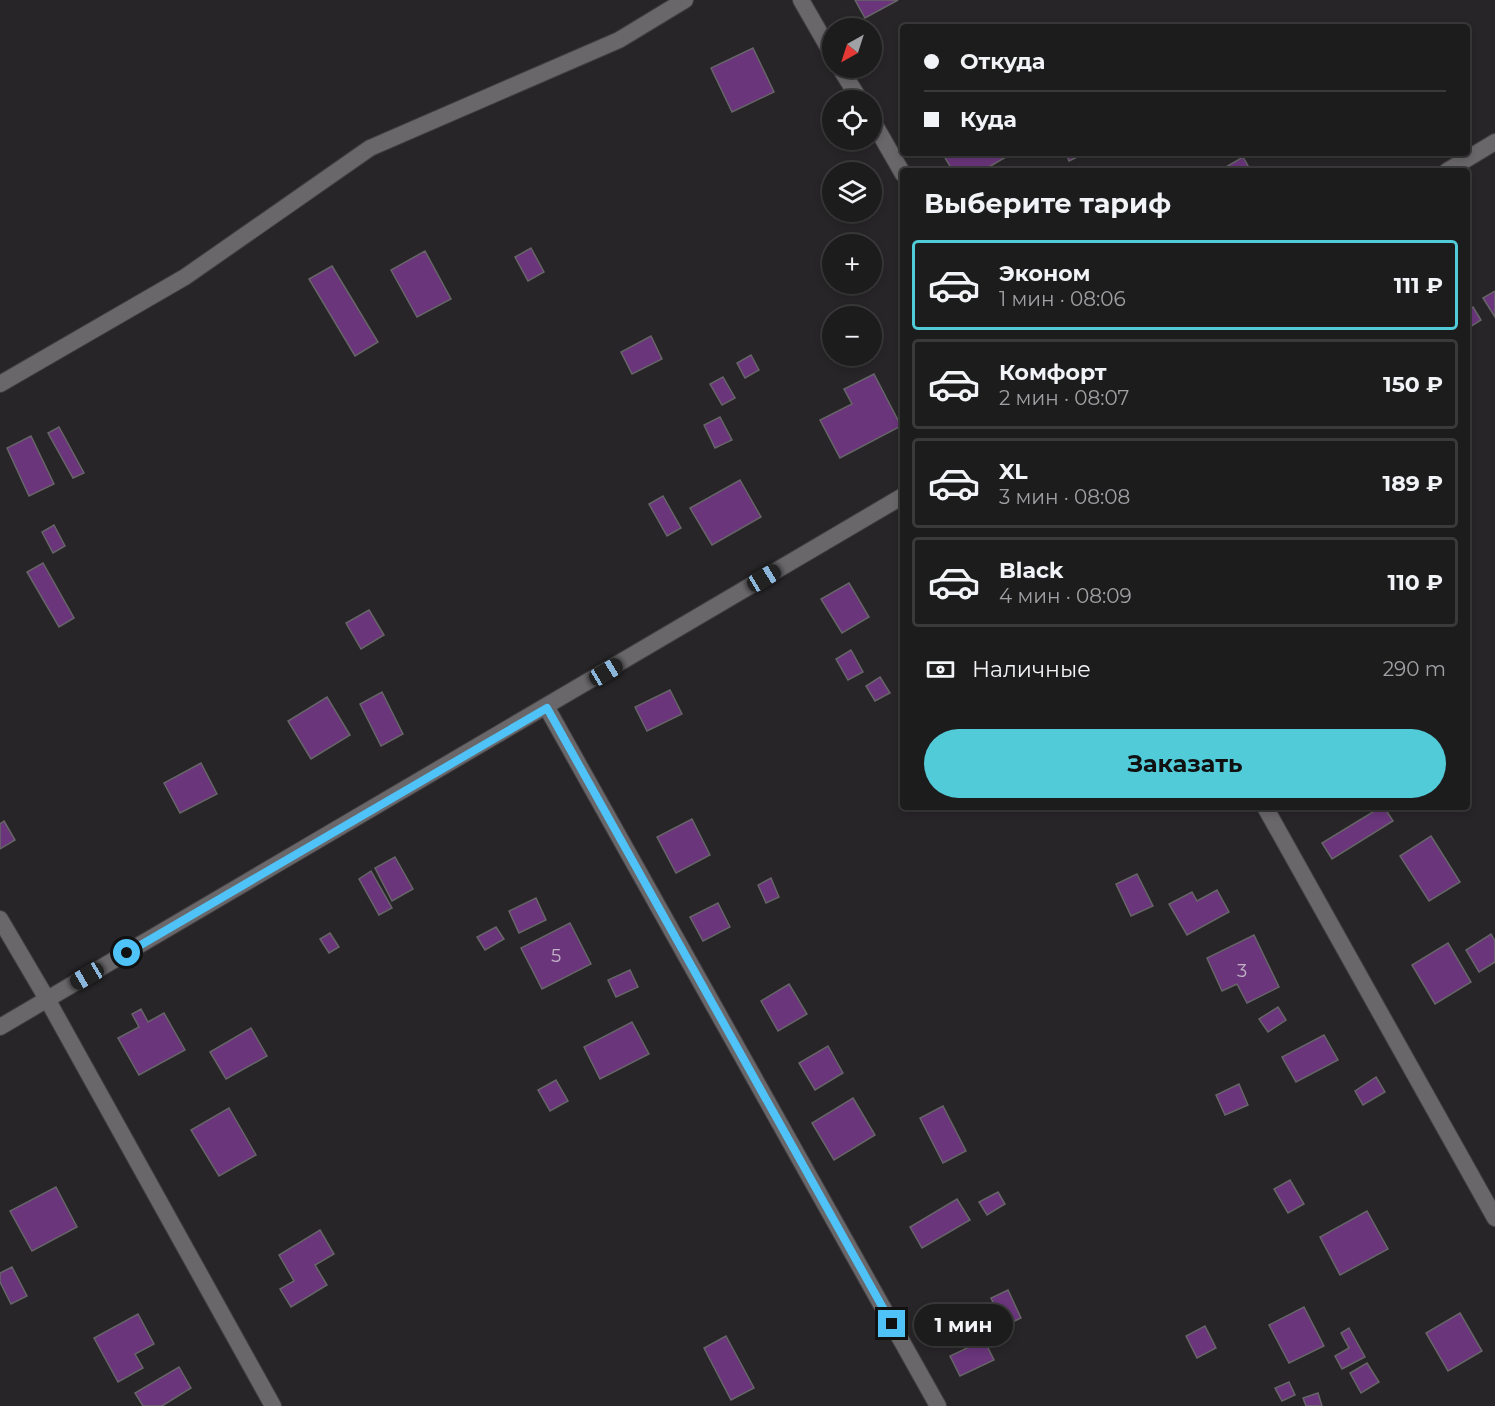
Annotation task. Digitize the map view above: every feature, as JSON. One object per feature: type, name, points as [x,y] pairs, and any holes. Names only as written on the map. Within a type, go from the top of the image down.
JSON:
[{"type":"street","points":[[0,384],[185,277],[370,148],[619,40],[684,0]]},
{"type":"street","points":[[801,0],[822,37]]},
{"type":"street","points":[[882,137],[900,169]]},
{"type":"street","points":[[1452,168],[1495,142]]},
{"type":"street","points":[[0,1027],[547,708],[900,498]]},
{"type":"street","points":[[547,708],[938,1406]]},
{"type":"street","points":[[1267,810],[1495,1218]]},
{"type":"street","points":[[0,919],[48,999],[273,1406]]},
{"type":"building","points":[[855,0],[898,0],[865,18]]},
{"type":"building","points":[[753,48],[774,92],[732,112],[711,68]]},
{"type":"building","points":[[944,156],[1006,157],[987,168],[951,168]]},
{"type":"building","points":[[1067,156],[1080,156],[1069,161]]},
{"type":"building","points":[[1243,157],[1249,168],[1224,168]]},
{"type":"building","points":[[531,248],[544,272],[528,281],[515,257]]},
{"type":"building","points":[[425,251],[451,299],[417,317],[391,270]]},
{"type":"building","points":[[332,266],[378,342],[355,356],[309,279]]},
{"type":"building","points":[[1495,291],[1495,317],[1483,298]]},
{"type":"building","points":[[1473,307],[1481,320],[1470,327],[1470,309]]},
{"type":"building","points":[[651,336],[662,359],[632,374],[621,352]]},
{"type":"building","points":[[751,355],[759,370],[745,378],[737,363]]},
{"type":"building","points":[[874,374],[900,427],[840,458],[820,420],[852,404],[844,389]]},
{"type":"building","points":[[723,377],[735,398],[722,405],[710,384]]},
{"type":"building","points":[[720,417],[732,440],[715,448],[704,425]]},
{"type":"building","points":[[59,427],[84,473],[73,478],[48,433]]},
{"type":"building","points":[[31,436],[54,484],[29,496],[7,448]]},
{"type":"building","points":[[740,480],[761,517],[712,545],[690,508]]},
{"type":"building","points":[[663,496],[681,528],[667,536],[649,504]]},
{"type":"building","points":[[54,525],[65,546],[53,553],[42,532]]},
{"type":"building","points":[[43,563],[74,618],[59,627],[27,572]]},
{"type":"building","points":[[849,583],[869,617],[842,633],[821,599]]},
{"type":"building","points":[[369,610],[384,635],[361,649],[346,623]]},
{"type":"building","points":[[851,650],[863,672],[848,680],[836,659]]},
{"type":"building","points":[[880,677],[890,693],[875,701],[866,686]]},
{"type":"building","points":[[670,690],[682,714],[647,731],[635,707]]},
{"type":"building","points":[[382,692],[403,734],[381,746],[360,704]]},
{"type":"building","points":[[327,697],[350,735],[311,759],[288,721]]},
{"type":"building","points":[[201,763],[217,794],[180,813],[164,783]]},
{"type":"building","points":[[1376,810],[1386,810],[1393,821],[1332,859],[1322,843]]},
{"type":"building","points":[[692,819],[710,855],[676,873],[657,837]]},
{"type":"building","points":[[4,821],[15,840],[0,849],[0,824]]},
{"type":"building","points":[[1431,836],[1460,882],[1429,901],[1400,856]]},
{"type":"building","points":[[395,857],[413,889],[392,901],[375,868]]},
{"type":"building","points":[[371,871],[392,908],[379,915],[359,879]]},
{"type":"building","points":[[1137,874],[1153,906],[1131,916],[1116,884]]},
{"type":"building","points":[[771,878],[779,897],[766,903],[758,885]]},
{"type":"building","points":[[1217,890],[1229,912],[1187,935],[1169,904],[1192,892],[1197,901]]},
{"type":"building","points":[[536,898],[546,920],[519,933],[509,911]]},
{"type":"building","points":[[718,903],[730,927],[703,941],[690,917]]},
{"type":"building","points":[[570,923],[591,964],[542,989],[521,948]]},
{"type":"building","points":[[496,927],[504,939],[485,950],[477,937]]},
{"type":"building","points":[[330,933],[339,947],[329,953],[320,939]]},
{"type":"building","points":[[1491,934],[1495,941],[1495,962],[1479,972],[1466,950]]},
{"type":"building","points":[[1254,935],[1279,987],[1247,1003],[1237,984],[1222,991],[1207,958]]},
{"type":"building","points":[[1448,943],[1471,982],[1435,1004],[1412,965]]},
{"type":"building","points":[[630,970],[638,987],[616,997],[608,980]]},
{"type":"building","points":[[789,984],[807,1014],[778,1031],[761,1001]]},
{"type":"building","points":[[1278,1007],[1286,1020],[1268,1032],[1259,1019]]},
{"type":"building","points":[[141,1009],[148,1022],[164,1013],[185,1050],[139,1075],[118,1038],[139,1027],[132,1014]]},
{"type":"building","points":[[632,1022],[649,1054],[600,1079],[584,1047]]},
{"type":"building","points":[[251,1028],[267,1056],[226,1079],[210,1052]]},
{"type":"building","points":[[1324,1035],[1338,1060],[1296,1082],[1282,1057]]},
{"type":"building","points":[[828,1046],[843,1073],[815,1090],[799,1063]]},
{"type":"building","points":[[1376,1077],[1385,1092],[1363,1105],[1355,1091]]},
{"type":"building","points":[[556,1080],[568,1101],[550,1111],[538,1090]]},
{"type":"building","points":[[1239,1084],[1248,1105],[1225,1115],[1216,1095]]},
{"type":"building","points":[[853,1098],[875,1135],[834,1160],[812,1123]]},
{"type":"building","points":[[943,1106],[966,1151],[943,1163],[920,1118]]},
{"type":"building","points":[[229,1108],[256,1155],[219,1176],[191,1130]]},
{"type":"building","points":[[1290,1180],[1304,1204],[1288,1213],[1274,1189]]},
{"type":"building","points":[[56,1187],[77,1227],[32,1251],[10,1211]]},
{"type":"building","points":[[998,1192],[1005,1204],[987,1215],[979,1202]]},
{"type":"building","points":[[957,1199],[970,1220],[922,1248],[910,1227]]},
{"type":"building","points":[[1367,1211],[1388,1249],[1340,1275],[1320,1237]]},
{"type":"building","points":[[320,1230],[334,1254],[315,1265],[327,1285],[291,1307],[280,1289],[294,1281],[279,1255]]},
{"type":"building","points":[[12,1267],[27,1296],[11,1304],[0,1282],[0,1273]]},
{"type":"building","points":[[1008,1290],[1021,1318],[1004,1326],[991,1298]]},
{"type":"building","points":[[1304,1307],[1324,1346],[1289,1363],[1269,1325]]},
{"type":"building","points":[[1460,1313],[1482,1351],[1448,1371],[1426,1333]]},
{"type":"building","points":[[138,1314],[154,1344],[135,1354],[143,1368],[118,1382],[94,1338]]},
{"type":"building","points":[[1205,1326],[1216,1348],[1197,1358],[1186,1336]]},
{"type":"building","points":[[1349,1328],[1365,1357],[1342,1369],[1335,1356],[1349,1348],[1341,1333]]},
{"type":"building","points":[[726,1336],[754,1388],[731,1400],[704,1348]]},
{"type":"building","points":[[984,1340],[994,1360],[960,1376],[950,1356]]},
{"type":"building","points":[[1367,1363],[1379,1382],[1361,1393],[1350,1373]]},
{"type":"building","points":[[179,1367],[191,1388],[162,1406],[143,1406],[135,1393]]},
{"type":"building","points":[[1289,1382],[1295,1395],[1282,1401],[1275,1388]]},
{"type":"building","points":[[1318,1393],[1322,1406],[1306,1406],[1303,1398]]},
{"type":"route","points":[[127,953],[547,708],[892,1324]]}]
